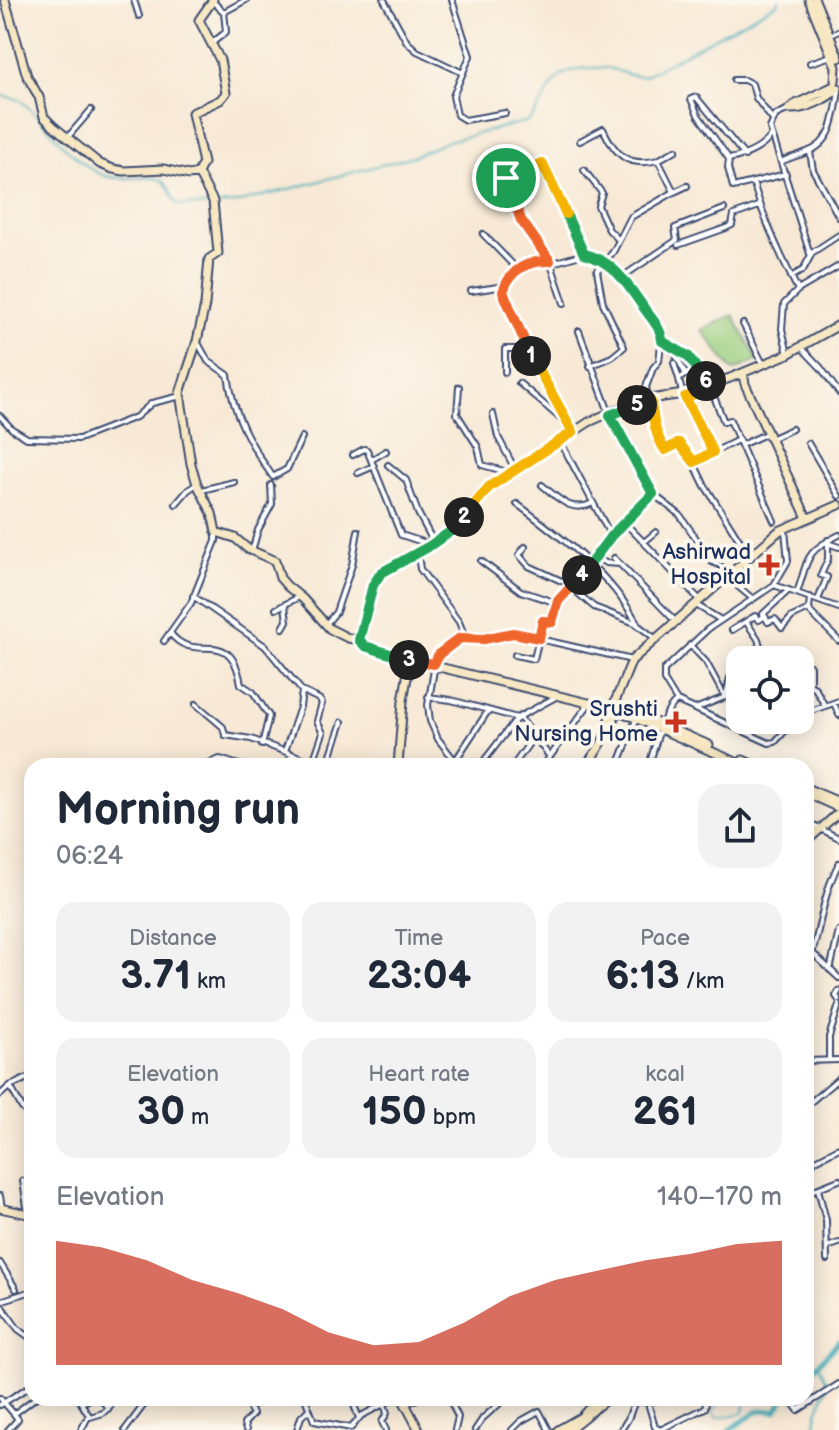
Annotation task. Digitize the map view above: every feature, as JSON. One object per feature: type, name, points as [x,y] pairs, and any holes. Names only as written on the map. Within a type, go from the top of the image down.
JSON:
[{"type":"street","points":[[5,0],[27,76],[39,97],[44,117],[67,138],[100,164],[113,169],[164,169],[189,175],[198,173]]},
{"type":"street","points":[[134,0],[139,16]]},
{"type":"street","points":[[224,12],[246,0]]},
{"type":"street","points":[[384,0],[402,36],[417,51],[463,73]]},
{"type":"street","points":[[454,0],[470,56],[453,101],[460,118],[485,119],[505,113]]},
{"type":"street","points":[[781,162],[810,152],[825,141],[837,114],[836,57],[812,0]]},
{"type":"street","points":[[198,173],[203,163],[192,113],[220,100],[226,93],[220,60],[199,20],[212,1],[224,12],[226,32],[212,44]]},
{"type":"street","points":[[828,37],[839,31]]},
{"type":"street","points":[[810,63],[836,57]]},
{"type":"street","points":[[734,80],[750,82],[759,103],[772,119]]},
{"type":"street","points":[[811,255],[770,128],[772,119],[789,109],[796,110],[819,100],[837,86]]},
{"type":"street","points":[[745,156],[696,97],[691,99],[698,115],[729,159],[733,187],[786,174]]},
{"type":"street","points":[[752,104],[759,103]]},
{"type":"street","points":[[67,138],[91,110]]},
{"type":"street","points":[[580,141],[603,129],[616,153],[639,162],[658,160],[676,150]]},
{"type":"street","points":[[829,131],[839,130]]},
{"type":"street","points":[[729,159],[745,156],[767,142],[772,135]]},
{"type":"street","points":[[810,152],[813,170],[839,217]]},
{"type":"street","points":[[658,160],[674,192]]},
{"type":"street","points":[[564,303],[550,261],[521,220],[506,178],[542,163],[584,254]]},
{"type":"street","points":[[584,170],[602,193],[598,206],[609,230],[619,240]]},
{"type":"street","points":[[164,641],[193,596],[216,541],[212,513],[198,487],[191,464],[181,396],[205,305],[209,259],[218,253],[213,201],[198,173]]},
{"type":"street","points":[[753,182],[759,206],[798,290]]},
{"type":"street","points":[[590,366],[612,357],[624,347],[599,292],[601,285],[597,271],[613,252],[631,217],[687,186]]},
{"type":"street","points":[[678,245],[726,228],[732,225],[734,215],[759,206]]},
{"type":"street","points":[[622,277],[677,240],[675,228],[724,209]]},
{"type":"street","points":[[483,234],[518,270]]},
{"type":"street","points":[[791,277],[802,271],[811,255],[839,235]]},
{"type":"street","points":[[574,434],[528,349],[503,292],[506,281],[518,270],[540,261],[584,254],[594,256],[622,277],[656,324],[662,336],[659,361],[646,387],[655,431],[665,450],[679,443],[694,462],[704,484],[750,557]]},
{"type":"street","points":[[788,354],[782,329],[784,304],[798,290],[839,266]]},
{"type":"street","points":[[471,291],[505,286]]},
{"type":"street","points":[[743,324],[763,364]]},
{"type":"street","points":[[359,640],[373,585],[381,573],[457,527],[489,487],[589,423],[650,400],[684,396],[736,376],[788,354],[839,325]]},
{"type":"street","points":[[579,331],[610,414],[653,494],[680,515],[712,562],[720,565],[727,577],[753,599]]},
{"type":"street","points":[[197,341],[208,361],[228,375],[230,391],[247,439],[272,476],[276,477],[287,469],[302,437]]},
{"type":"street","points":[[662,341],[688,356],[724,422],[730,420],[774,521]]},
{"type":"street","points":[[801,347],[839,393]]},
{"type":"street","points":[[505,372],[505,349],[528,349]]},
{"type":"street","points":[[686,375],[673,352],[687,360],[691,371],[707,387]]},
{"type":"street","points":[[674,363],[684,396],[713,452]]},
{"type":"street","points":[[679,379],[691,371]]},
{"type":"street","points":[[736,376],[745,384],[807,518]]},
{"type":"street","points":[[519,383],[567,424]]},
{"type":"street","points":[[459,387],[456,412],[478,447],[482,465],[514,473]]},
{"type":"street","points":[[0,416],[12,429],[27,438],[79,439],[136,417],[152,403],[181,396]]},
{"type":"street","points":[[493,414],[498,437],[514,473]]},
{"type":"street","points":[[694,462],[740,442],[792,429]]},
{"type":"street","points":[[560,442],[611,536]]},
{"type":"street","points":[[808,443],[839,496]]},
{"type":"street","points":[[353,455],[366,448],[401,535],[433,544]]},
{"type":"street","points":[[358,473],[381,458],[386,451]]},
{"type":"street","points":[[388,465],[406,480],[433,544]]},
{"type":"street","points":[[176,504],[188,490],[234,482]]},
{"type":"street","points":[[252,551],[258,530],[274,498],[271,485]]},
{"type":"street","points":[[542,485],[570,506],[583,507],[593,503]]},
{"type":"street","points":[[515,655],[533,659],[543,621],[552,621],[557,603],[611,536],[653,494]]},
{"type":"street","points":[[517,504],[590,564],[625,602],[638,624]]},
{"type":"street","points":[[590,758],[606,732],[632,660],[785,528],[839,505]]},
{"type":"street","points":[[625,523],[698,602],[721,620]]},
{"type":"street","points":[[726,723],[677,701],[664,680],[663,672],[721,620],[774,585],[788,561],[785,528]]},
{"type":"street","points":[[326,624],[336,612],[352,565],[358,531]]},
{"type":"street","points":[[216,532],[235,538],[252,551],[275,561],[280,578],[330,629],[359,640],[365,646],[432,666],[637,717],[733,758]]},
{"type":"street","points":[[644,542],[656,532]]},
{"type":"street","points":[[797,593],[811,553],[817,545],[839,535]]},
{"type":"street","points":[[829,542],[839,547]]},
{"type":"street","points":[[818,600],[827,577],[821,575],[828,559],[826,550],[829,542]]},
{"type":"street","points":[[603,546],[609,551]]},
{"type":"street","points":[[525,547],[519,555],[529,566],[572,588],[598,609],[638,624],[656,639]]},
{"type":"street","points":[[417,554],[420,569],[459,622],[465,637]]},
{"type":"street","points":[[595,557],[606,563],[620,564]]},
{"type":"street","points":[[614,558],[676,622]]},
{"type":"street","points":[[481,561],[521,591],[557,603]]},
{"type":"street","points":[[774,585],[839,608]]},
{"type":"street","points":[[789,590],[763,614],[768,622],[775,619],[782,628],[792,617],[809,609]]},
{"type":"street","points":[[193,596],[265,646],[302,691],[322,703],[317,721],[323,733],[314,758]]},
{"type":"street","points":[[276,609],[299,597]]},
{"type":"street","points":[[810,597],[809,609],[839,641]]},
{"type":"street","points":[[283,628],[287,621],[285,606]]},
{"type":"street","points":[[732,630],[755,616],[759,620],[765,616]]},
{"type":"street","points":[[747,623],[760,646]]},
{"type":"street","points":[[170,633],[184,646],[216,647],[231,655],[241,684],[253,692],[269,716],[262,745]]},
{"type":"street","points":[[453,758],[430,721],[428,697],[432,666],[451,643],[465,637],[484,639],[513,633],[632,660]]},
{"type":"street","points":[[265,646],[269,640]]},
{"type":"street","points":[[690,645],[706,662],[725,697]]},
{"type":"street","points":[[399,758],[410,660]]},
{"type":"street","points":[[814,687],[825,706]]},
{"type":"street","points":[[285,751],[300,707],[302,691]]},
{"type":"street","points":[[486,758],[517,718],[555,696]]},
{"type":"street","points":[[428,697],[517,718],[527,724],[550,757],[589,704]]},
{"type":"street","points":[[695,709],[725,697]]},
{"type":"street","points":[[652,758],[672,704],[677,701]]},
{"type":"street","points":[[814,710],[837,702],[839,715]]},
{"type":"street","points":[[196,704],[223,727],[225,735],[251,739],[302,758]]},
{"type":"street","points":[[461,758],[488,711]]},
{"type":"street","points":[[596,758],[611,733],[614,711]]},
{"type":"street","points":[[621,758],[637,717]]},
{"type":"street","points":[[328,758],[342,722]]},
{"type":"street","points":[[749,734],[769,743],[775,742],[782,734]]},
{"type":"street","points":[[519,758],[535,735]]},
{"type":"street","points":[[290,758],[292,754]]},
{"type":"street","points":[[814,794],[839,807],[814,835]]},
{"type":"street","points":[[814,826],[839,838]]},
{"type":"street","points":[[814,948],[822,901],[839,863]]},
{"type":"street","points":[[830,970],[839,931]]},
{"type":"street","points":[[814,955],[839,978]]},
{"type":"street","points":[[832,959],[839,958]]},
{"type":"street","points":[[829,1060],[829,1037],[839,1003],[836,996],[839,991]]},
{"type":"street","points":[[814,1061],[839,1060]]},
{"type":"street","points":[[814,1099],[839,1078]]},
{"type":"street","points":[[0,1095],[24,1080]]},
{"type":"street","points":[[10,1086],[24,1110]]},
{"type":"street","points":[[814,1161],[839,1148]]},
{"type":"street","points":[[814,1190],[839,1180]]},
{"type":"street","points":[[23,1181],[24,1186]]},
{"type":"street","points":[[818,1189],[826,1220],[827,1260]]},
{"type":"street","points":[[0,1196],[1,1208],[24,1213]]},
{"type":"street","points":[[827,1247],[839,1243]]},
{"type":"street","points":[[0,1263],[16,1289]]},
{"type":"street","points":[[24,1294],[0,1302],[6,1314],[24,1334]]},
{"type":"street","points":[[0,1319],[6,1314]]},
{"type":"street","points":[[814,1400],[837,1386]]},
{"type":"street","points":[[8,1430],[18,1419],[1,1402],[24,1390]]},
{"type":"street","points":[[14,1414],[24,1406]]},
{"type":"street","points":[[82,1406],[88,1417]]},
{"type":"street","points":[[81,1430],[88,1417],[111,1406]]},
{"type":"street","points":[[125,1430],[143,1406]]},
{"type":"street","points":[[246,1430],[244,1424],[253,1414],[248,1406]]},
{"type":"street","points":[[308,1406],[314,1421],[351,1429],[359,1418],[380,1406]]},
{"type":"street","points":[[354,1406],[359,1418]]},
{"type":"street","points":[[385,1406],[387,1413],[382,1422],[386,1430]]},
{"type":"street","points":[[406,1406],[417,1429]]},
{"type":"street","points":[[453,1406],[458,1417],[455,1430]]},
{"type":"street","points":[[475,1430],[497,1406]]},
{"type":"street","points":[[558,1430],[581,1417],[591,1406]]},
{"type":"street","points":[[568,1430],[598,1406]]},
{"type":"street","points":[[621,1430],[633,1406]]},
{"type":"street","points":[[649,1406],[655,1427],[660,1430],[705,1406]]},
{"type":"street","points":[[297,1430],[301,1417],[309,1409]]},
{"type":"street","points":[[512,1430],[539,1411],[549,1430]]},
{"type":"street","points":[[14,1425],[19,1430]]},
{"type":"green space","points":[[733,315],[758,360],[733,371],[702,330]]},
{"type":"waterway","points":[[217,205],[233,204],[414,156],[448,141],[528,121],[553,84],[566,73],[584,68],[602,68],[644,76],[779,0]]},
{"type":"waterway","points":[[0,95],[21,100],[38,117]]},
{"type":"waterway","points":[[41,120],[69,151],[94,171],[110,177],[160,180],[167,185],[177,205],[210,206]]},
{"type":"waterway","points":[[814,1368],[839,1341]]},
{"type":"waterway","points":[[814,1430],[817,1412],[828,1385],[819,1365]]},
{"type":"waterway","points":[[717,1406],[712,1412],[717,1418],[743,1413],[745,1406]]},
{"type":"waterway","points":[[729,1430],[760,1410],[776,1411],[779,1406]]},
{"type":"place","name":"Ashirwad Hospital","points":[[769,565]]},
{"type":"place","name":"Srushti Nursing Home","points":[[676,722]]},
{"type":"route","points":[[542,163],[584,254],[612,267],[629,284],[656,324],[662,341],[692,360],[711,389],[685,397],[713,452],[694,462],[679,443],[665,450],[655,431],[651,401],[610,415],[653,494],[611,536],[572,588],[560,599],[551,623],[543,621],[539,638],[513,633],[484,639],[460,638],[439,654],[434,664],[430,664],[365,646],[359,640],[373,585],[381,573],[457,527],[489,487],[573,432],[547,389],[503,292],[506,281],[520,268],[550,261],[521,220],[506,178],[542,163]]}]
